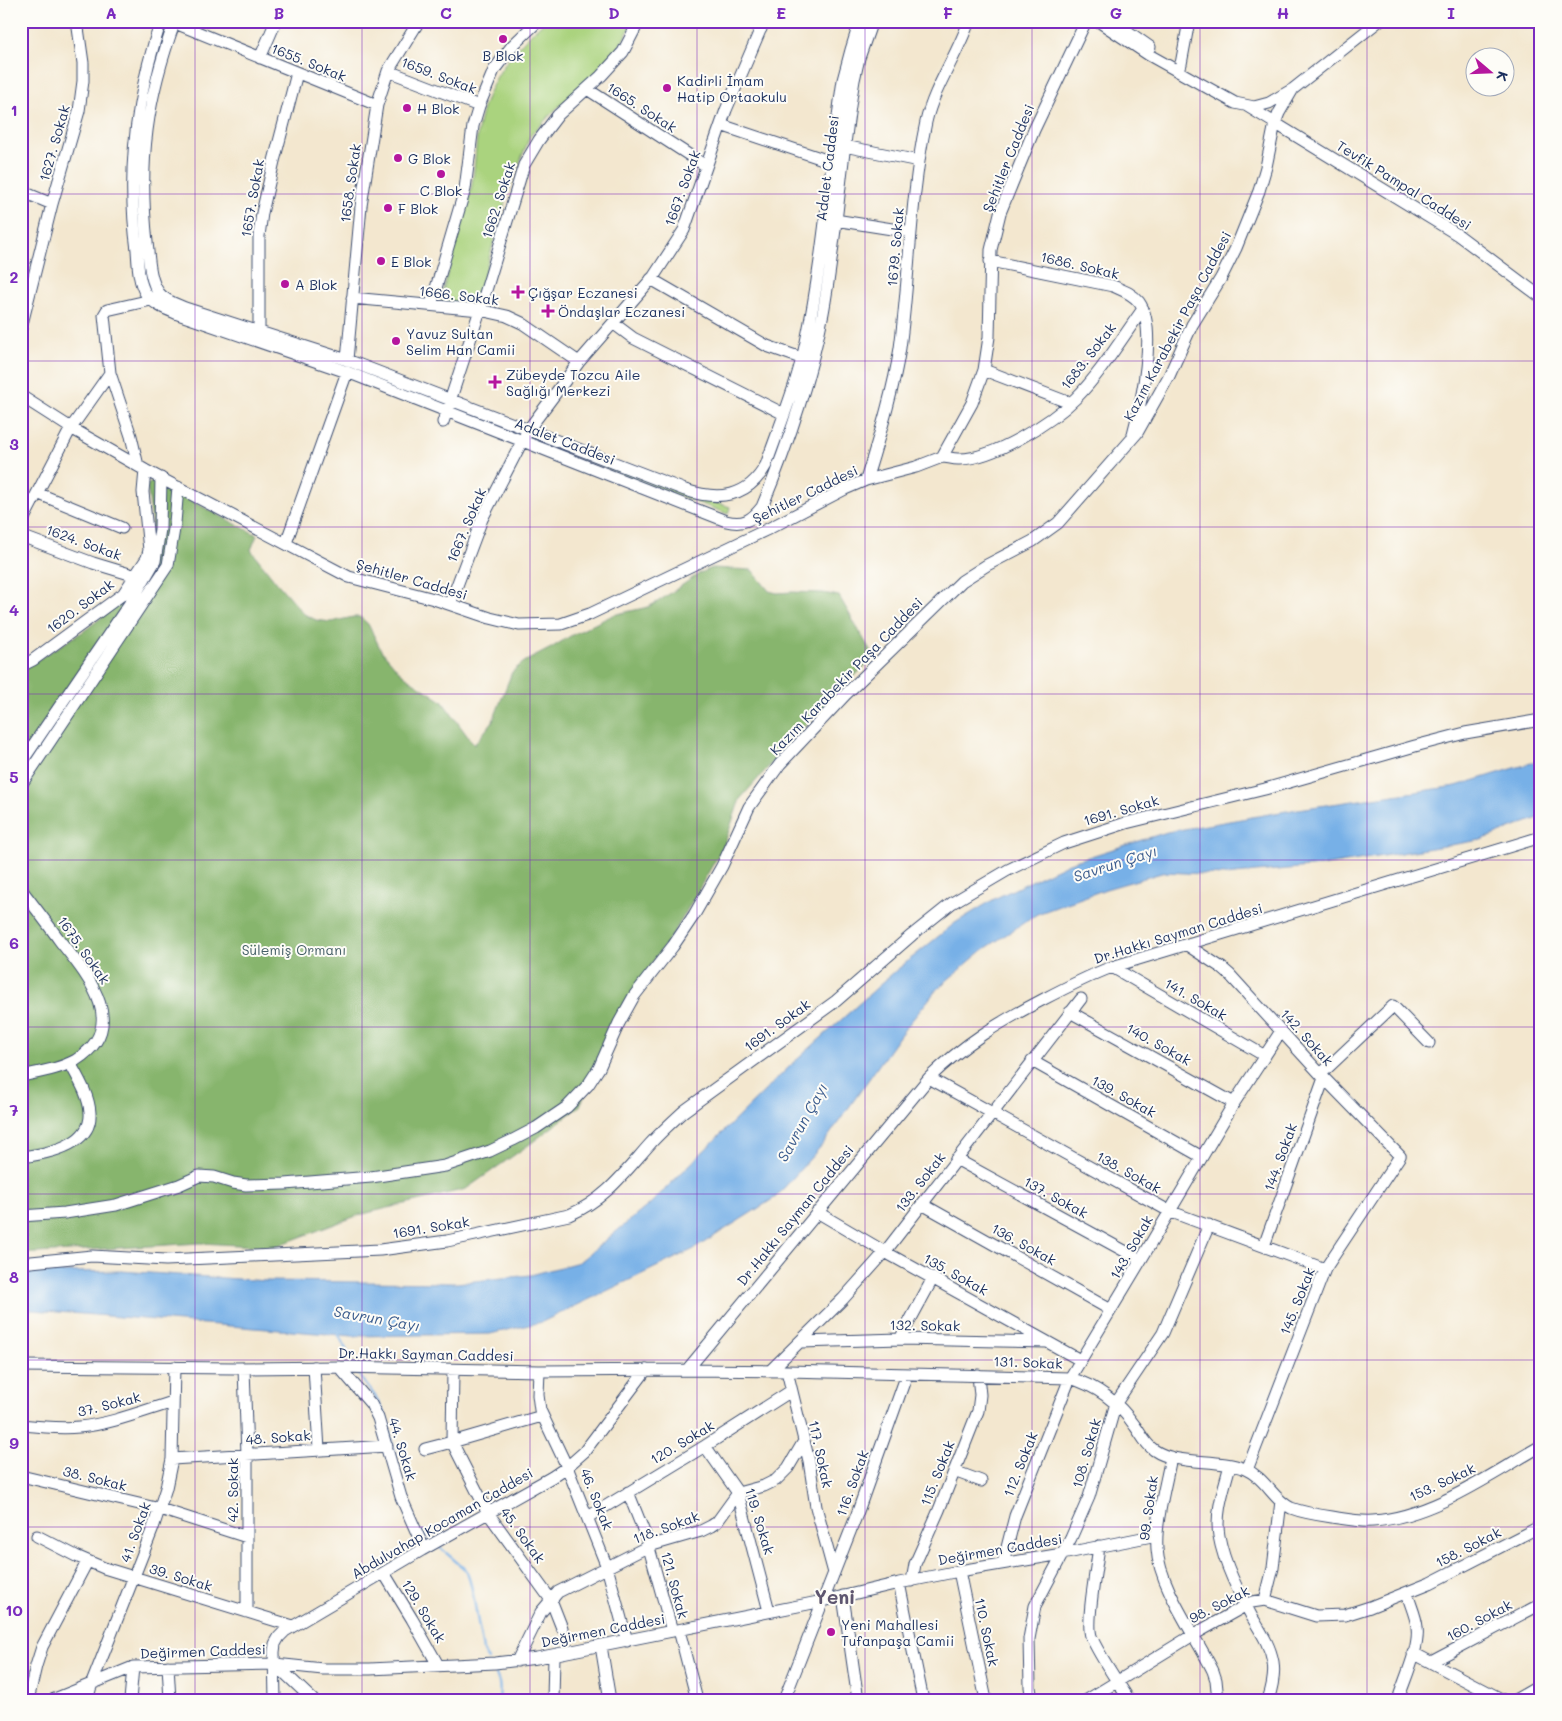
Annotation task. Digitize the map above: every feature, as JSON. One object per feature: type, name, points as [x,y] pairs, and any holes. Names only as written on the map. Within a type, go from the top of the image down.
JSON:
[{"type":"street","name":"1627. Sokak","points":[[21,328],[81,96],[82,63],[77,21]]},
{"type":"street","points":[[260,58],[276,21]]},
{"type":"street","name":"1658. Sokak","points":[[282,541],[347,366],[361,206],[377,105],[388,71],[419,21]]},
{"type":"street","points":[[431,306],[466,189],[473,126],[478,106],[494,70],[512,46],[538,21]]},
{"type":"street","name":"1662. Sokak","points":[[446,411],[480,310],[524,165],[539,140],[558,115],[587,89],[623,52],[639,21]]},
{"type":"street","points":[[749,21],[762,25]]},
{"type":"street","points":[[347,366],[178,314],[151,300],[145,291],[134,232],[132,161],[141,95],[158,22],[175,22],[154,90],[144,146],[145,224],[151,274],[160,294],[185,308],[259,332],[347,366],[446,411],[525,435],[685,490],[704,495],[729,496],[748,487],[762,473],[784,414],[801,358],[814,296],[846,66],[860,21]]},
{"type":"street","name":"Adalet Caddesi","points":[[525,435],[726,521],[740,523],[748,521],[762,508],[812,364],[823,312],[854,80],[859,58],[872,21]]},
{"type":"street","name":"1679. Sokak","points":[[866,480],[896,371],[904,312],[919,161],[930,110],[968,21]]},
{"type":"street","name":"Şehitler Caddesi","points":[[21,396],[71,428],[141,468],[349,577],[519,625],[561,624],[574,620],[662,581],[766,530],[825,498],[866,480],[925,464],[942,457],[972,404],[984,370],[989,337],[990,261],[996,227],[1034,130],[1086,21]]},
{"type":"street","name":"Tevfik Pampal Caddesi","points":[[1098,21],[1149,55],[1235,103],[1247,106],[1262,106]]},
{"type":"street","points":[[1113,21],[1143,43],[1239,97],[1262,106],[1292,89],[1379,21]]},
{"type":"street","points":[[1181,64],[1189,21]]},
{"type":"street","name":"1655. Sokak","points":[[175,22],[377,105]]},
{"type":"street","name":"1667. Sokak","points":[[450,604],[482,519],[525,435],[579,362],[651,280],[670,254],[684,230],[721,125],[762,25]]},
{"type":"street","name":"1659. Sokak","points":[[388,71],[478,106]]},
{"type":"street","name":"1657. Sokak","points":[[259,332],[259,236],[262,213],[297,73]]},
{"type":"street","name":"1665. Sokak","points":[[587,89],[706,166]]},
{"type":"street","name":"Kazım Karabekir Paşa Caddesi","points":[[21,1216],[65,1213],[116,1205],[179,1185],[199,1176],[214,1177],[240,1184],[266,1185],[371,1177],[429,1170],[490,1152],[554,1116],[580,1095],[599,1068],[619,1023],[634,996],[694,916],[722,866],[749,807],[780,764],[853,687],[962,581],[987,565],[1033,541],[1058,522],[1132,439],[1154,405],[1192,325],[1221,278],[1236,248],[1250,216],[1266,168],[1275,123],[1292,89]]},
{"type":"street","name":"Tevfik Pampal Caddesi","points":[[1247,106],[1458,235],[1541,297]]},
{"type":"street","points":[[721,125],[832,162]]},
{"type":"street","points":[[844,146],[919,161]]},
{"type":"street","points":[[21,191],[52,204]]},
{"type":"street","points":[[836,220],[911,232]]},
{"type":"street","name":"1686. Sokak","points":[[990,261],[1113,286],[1132,295],[1143,309]]},
{"type":"street","points":[[651,280],[767,346],[801,358]]},
{"type":"street","name":"1666. Sokak","points":[[352,298],[480,310],[507,316],[522,323],[579,362]]},
{"type":"street","name":"1620. Sokak","points":[[21,666],[33,660],[123,594],[147,558],[149,550],[141,468],[110,373],[104,315],[107,310],[151,300]]},
{"type":"street","points":[[1132,439],[1146,367],[1147,332],[1143,309]]},
{"type":"street","name":"1683. Sokak","points":[[942,457],[959,459],[983,454],[1003,447],[1044,423],[1070,403],[1086,386],[1143,309]]},
{"type":"street","points":[[613,323],[632,338],[784,414]]},
{"type":"street","points":[[984,370],[1070,403]]},
{"type":"street","points":[[21,524],[71,428],[110,373]]},
{"type":"street","points":[[21,763],[134,597],[155,561],[160,530],[161,478]]},
{"type":"street","points":[[21,785],[168,565],[175,523],[178,488]]},
{"type":"street","points":[[37,493],[122,528]]},
{"type":"street","name":"1624. Sokak","points":[[21,536],[94,563],[136,576]]},
{"type":"street","name":"1691. Sokak","points":[[21,1263],[92,1256],[166,1260],[380,1250],[447,1242],[569,1215],[581,1210],[601,1197],[658,1136],[684,1112],[836,1001],[952,903],[1008,870],[1080,837],[1126,823],[1274,787],[1442,739],[1541,720]]},
{"type":"street","name":"Dr.Hakkı Sayman Caddesi","points":[[21,1366],[339,1367],[539,1371],[687,1370],[929,1078],[961,1048],[1010,1016],[1077,982],[1112,967],[1541,837]]},
{"type":"street","name":"1675. Sokak","points":[[21,889],[89,979],[103,1014],[101,1026],[94,1043],[84,1054],[70,1063],[21,1076]]},
{"type":"street","name":"142. Sokak","points":[[1186,945],[1230,975],[1322,1076],[1400,1156]]},
{"type":"street","name":"141. Sokak","points":[[1112,967],[1265,1056]]},
{"type":"street","name":"133. Sokak","points":[[770,1371],[849,1293],[885,1252],[1081,999]]},
{"type":"street","name":"144. Sokak","points":[[1264,1246],[1322,1076],[1393,1006],[1428,1044]]},
{"type":"street","name":"140. Sokak","points":[[1070,1012],[1234,1103]]},
{"type":"street","name":"143. Sokak","points":[[1070,1378],[1234,1103],[1282,1030]]},
{"type":"street","name":"139. Sokak","points":[[1032,1061],[1202,1156]]},
{"type":"street","points":[[21,1157],[52,1152],[63,1148],[87,1130],[90,1119],[88,1104],[80,1082],[70,1063]]},
{"type":"street","name":"138. Sokak","points":[[929,1078],[1169,1211],[1326,1269]]},
{"type":"street","name":"145. Sokak","points":[[1246,1470],[1326,1269],[1400,1156]]},
{"type":"street","name":"137. Sokak","points":[[956,1159],[1141,1260]]},
{"type":"street","name":"136. Sokak","points":[[922,1204],[1111,1310]]},
{"type":"street","name":"135. Sokak","points":[[817,1212],[885,1252],[1080,1360]]},
{"type":"street","name":"108. Sokak","points":[[1032,1700],[1029,1646],[1032,1618],[1043,1589],[1089,1497],[1116,1403],[1163,1333],[1209,1226]]},
{"type":"street","points":[[900,1339],[933,1278]]},
{"type":"street","name":"132. Sokak","points":[[801,1342],[900,1339],[1048,1342]]},
{"type":"street","name":"41. Sokak","points":[[87,1700],[160,1509],[172,1459],[174,1367]]},
{"type":"street","points":[[314,1367],[318,1450]]},
{"type":"street","name":"44. Sokak","points":[[339,1367],[371,1404],[378,1418],[404,1503],[424,1548]]},
{"type":"street","name":"42. Sokak","points":[[244,1368],[247,1454],[247,1612]]},
{"type":"street","name":"45. Sokak","points":[[453,1370],[452,1442],[488,1513],[551,1600],[562,1628]]},
{"type":"street","name":"Abdulvahap Kocaman Caddesi","points":[[275,1700],[275,1664],[273,1657],[275,1644],[279,1637],[293,1626],[424,1548],[567,1467],[584,1452],[646,1370]]},
{"type":"street","name":"131. Sokak","points":[[687,1370],[1070,1378],[1089,1385],[1116,1403],[1147,1444],[1159,1453],[1170,1457],[1230,1465],[1246,1470],[1264,1482],[1286,1505],[1303,1512],[1349,1520]]},
{"type":"street","name":"46. Sokak","points":[[539,1371],[538,1403],[542,1416],[567,1467],[607,1567],[627,1641]]},
{"type":"street","name":"117. Sokak","points":[[786,1371],[811,1469],[816,1507],[834,1573]]},
{"type":"street","name":"116. Sokak","points":[[784,1700],[871,1478],[907,1374]]},
{"type":"street","name":"115. Sokak","points":[[912,1580],[915,1564],[978,1412],[980,1395],[978,1375]]},
{"type":"street","name":"112. Sokak","points":[[1003,1563],[1015,1516],[1070,1378]]},
{"type":"street","name":"120. Sokak","points":[[588,1517],[705,1446],[790,1391]]},
{"type":"street","name":"37. Sokak","points":[[21,1425],[54,1428],[81,1427],[106,1422],[173,1402]]},
{"type":"street","points":[[425,1449],[542,1416]]},
{"type":"street","points":[[738,1493],[764,1486],[776,1480],[788,1468],[804,1441]]},
{"type":"street","name":"48. Sokak","points":[[172,1459],[387,1446]]},
{"type":"street","name":"119. Sokak","points":[[705,1446],[738,1493],[769,1611]]},
{"type":"street","name":"153. Sokak","points":[[1349,1520],[1361,1522],[1384,1520],[1432,1506],[1479,1482],[1541,1446]]},
{"type":"street","name":"99. Sokak","points":[[1170,1457],[1157,1535],[1157,1550],[1162,1571],[1213,1671],[1218,1700]]},
{"type":"street","points":[[1230,1465],[1220,1506],[1219,1536],[1230,1571],[1246,1605],[1267,1642],[1272,1657],[1274,1665],[1268,1700]]},
{"type":"street","points":[[954,1471],[981,1481]]},
{"type":"street","name":"38. Sokak","points":[[21,1476],[160,1509],[247,1537]]},
{"type":"street","name":"121. Sokak","points":[[628,1492],[649,1546],[697,1700]]},
{"type":"street","name":"118. Sokak","points":[[517,1660],[541,1612],[558,1592],[649,1546],[701,1531],[711,1526],[717,1522],[738,1493]]},
{"type":"street","points":[[1266,1600],[1273,1568],[1281,1501]]},
{"type":"street","name":"158. Sokak","points":[[1407,1593],[1541,1526]]},
{"type":"street","name":"Değirmen Caddesi","points":[[52,1700],[133,1667],[275,1664],[323,1669],[370,1669],[482,1662],[495,1663],[554,1656],[823,1601],[912,1580],[1062,1554],[1157,1535]]},
{"type":"street","name":"39. Sokak","points":[[37,1536],[87,1562],[293,1626]]},
{"type":"street","points":[[1099,1546],[1090,1626],[1091,1635],[1129,1700]]},
{"type":"street","points":[[28,1700],[42,1647],[87,1562]]},
{"type":"street","name":"110. Sokak","points":[[958,1571],[986,1700]]},
{"type":"street","name":"129. Sokak","points":[[384,1573],[438,1665]]},
{"type":"street","points":[[899,1583],[923,1700]]},
{"type":"street","points":[[1398,1700],[1416,1644],[1417,1627],[1407,1593]]},
{"type":"street","name":"98. Sokak","points":[[1086,1700],[1193,1635],[1257,1600],[1266,1600],[1310,1615],[1323,1617],[1345,1614],[1370,1607],[1407,1593]]},
{"type":"street","points":[[843,1596],[858,1700]]},
{"type":"street","name":"160. Sokak","points":[[1431,1662],[1541,1604]]},
{"type":"street","points":[[601,1646],[610,1700]]},
{"type":"street","points":[[1413,1653],[1431,1662],[1485,1696],[1503,1700]]},
{"type":"street","points":[[553,1700],[554,1656]]},
{"type":"street","points":[[275,1664],[313,1700]]},
{"type":"street","points":[[168,1666],[170,1700]]},
{"type":"street","points":[[130,1700],[133,1667]]},
{"type":"street","points":[[1515,1700],[1541,1685]]},
{"type":"green space","points":[[545,21],[634,21],[615,54],[530,136],[508,192],[476,304],[440,301],[470,194],[478,130],[487,98],[493,83],[511,56]]},
{"type":"green space","points":[[546,442],[665,487],[730,507],[728,514],[546,445]]},
{"type":"green space","name":"Sülemiş Ormanı","points":[[153,481],[257,535],[251,550],[304,614],[316,620],[331,622],[360,617],[368,624],[381,650],[399,671],[442,701],[474,745],[493,721],[512,672],[524,662],[613,615],[648,607],[700,573],[712,568],[752,570],[769,591],[777,593],[823,593],[839,596],[874,657],[812,718],[740,799],[724,845],[678,926],[624,1004],[580,1106],[466,1189],[359,1215],[274,1247],[200,1243],[21,1254],[21,670],[84,631],[119,604],[134,589],[153,553],[153,530],[147,485]]},
{"type":"water","name":"Savrun Çayı","points":[[1541,760],[1541,817],[1481,840],[1321,866],[1224,875],[1165,872],[1106,889],[1037,914],[983,950],[938,988],[900,1035],[823,1144],[776,1197],[694,1249],[542,1322],[490,1334],[353,1336],[21,1309],[21,1273],[121,1271],[267,1281],[456,1283],[531,1275],[579,1262],[650,1204],[790,1066],[893,973],[955,923],[996,898],[1069,863],[1167,832],[1298,809],[1456,786]]},
{"type":"waterway","points":[[338,1333],[353,1364]]},
{"type":"waterway","points":[[357,1371],[376,1397],[384,1414],[395,1458]]},
{"type":"waterway","points":[[422,1531],[432,1541]]},
{"type":"waterway","points":[[437,1545],[467,1571],[483,1650],[488,1660]]},
{"type":"waterway","points":[[492,1667],[499,1682],[499,1700]]},
{"type":"place","name":"B Blok","points":[[503,39]]},
{"type":"place","name":"Kadirli İmam Hatip Ortaokulu","points":[[667,88]]},
{"type":"place","name":"H Blok","points":[[407,108]]},
{"type":"place","name":"G Blok","points":[[398,158]]},
{"type":"place","name":"C Blok","points":[[441,174]]},
{"type":"place","name":"F Blok","points":[[388,208]]},
{"type":"place","name":"E Blok","points":[[381,261]]},
{"type":"place","name":"A Blok","points":[[285,284]]},
{"type":"place","name":"Çığşar Eczanesi","points":[[518,292]]},
{"type":"place","name":"Öndaşlar Eczanesi","points":[[548,311]]},
{"type":"place","name":"Yavuz Sultan Selim Han Camii","points":[[396,341]]},
{"type":"place","name":"Zübeyde Tozcu Aile Sağlığı Merkezi","points":[[495,382]]},
{"type":"place","name":"Yeni Mahallesi Tufanpaşa Camii","points":[[831,1632]]},
{"type":"district","name":"Yeni","points":[[835,1596]]}]
